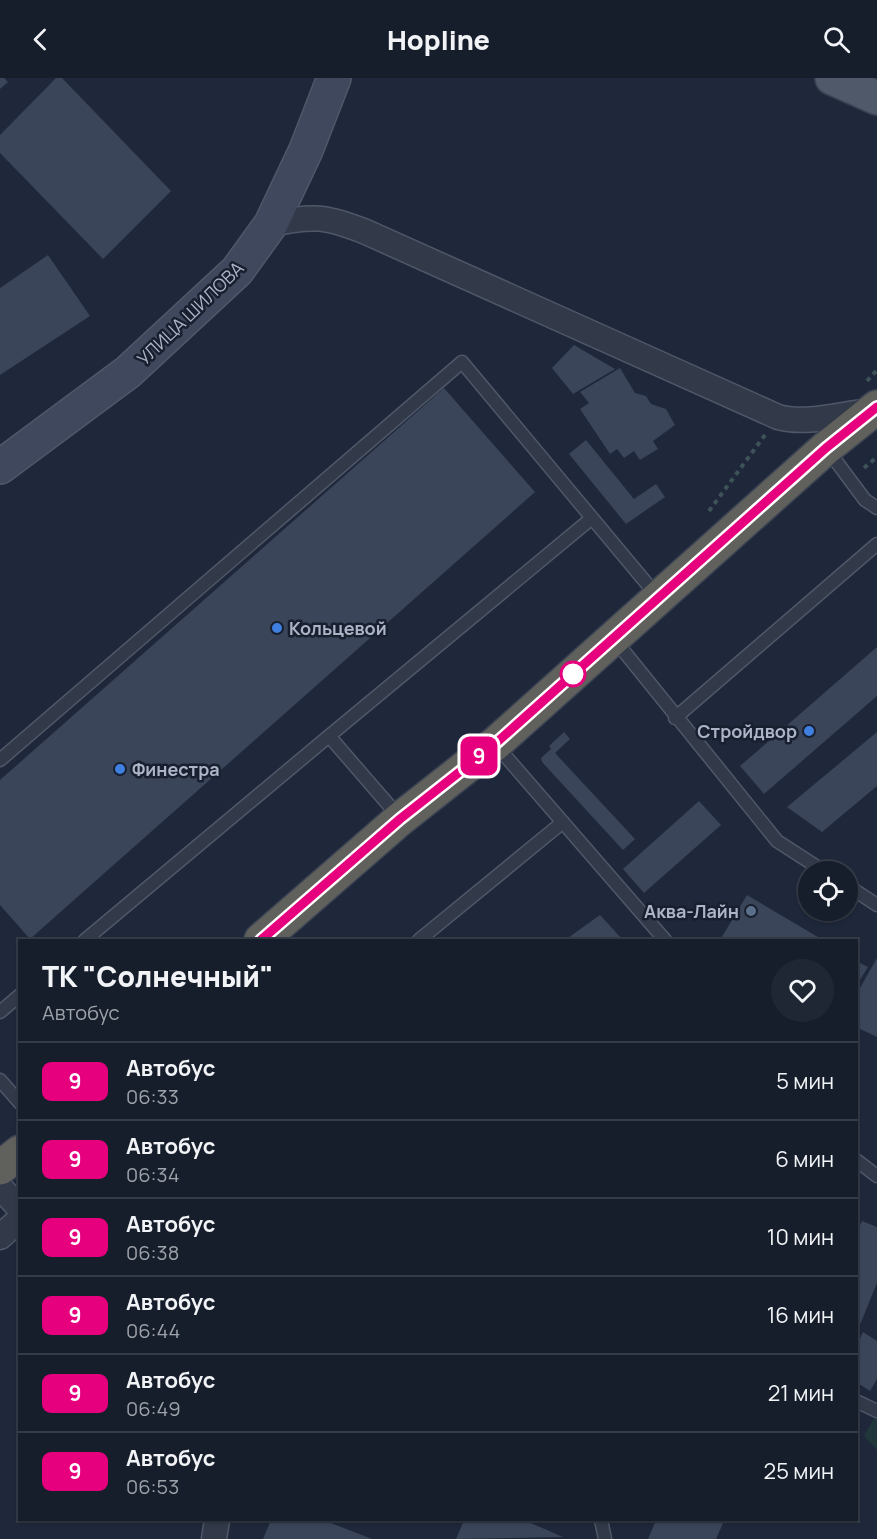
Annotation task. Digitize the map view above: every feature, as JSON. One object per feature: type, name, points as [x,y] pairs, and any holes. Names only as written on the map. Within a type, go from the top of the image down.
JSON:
[{"type":"highway","points":[[262,939],[400,819],[495,744],[826,448],[871,400]]},
{"type":"highway","points":[[0,1168],[18,1154]]},
{"type":"main road","name":"УЛИЦА ШИЛОВА","points":[[0,467],[128,372],[219,290],[242,265],[271,224],[302,159],[334,78]]},
{"type":"main road","points":[[839,81],[877,98]]},
{"type":"main road","points":[[839,81],[877,109]]},
{"type":"street","points":[[271,224],[314,217],[333,219],[366,231],[778,417],[789,420],[817,419],[871,400]]},
{"type":"street","points":[[0,1187],[18,1207]]},
{"type":"street","points":[[0,1237],[18,1221]]},
{"type":"street","points":[[214,1539],[217,1521]]},
{"type":"lane","points":[[0,760],[462,362],[659,598]]},
{"type":"lane","points":[[826,448],[865,500],[877,508]]},
{"type":"lane","points":[[86,939],[592,518]]},
{"type":"lane","points":[[675,718],[877,544]]},
{"type":"lane","points":[[613,639],[777,841],[808,861]]},
{"type":"lane","points":[[329,736],[400,819]]},
{"type":"lane","points":[[495,744],[664,939]]},
{"type":"lane","points":[[420,939],[562,822]]},
{"type":"lane","points":[[858,893],[877,905]]},
{"type":"lane","points":[[0,1012],[18,998]]},
{"type":"lane","points":[[0,1080],[18,1101]]},
{"type":"lane","points":[[858,1162],[877,1176]]},
{"type":"lane","points":[[858,1402],[877,1411]]},
{"type":"lane","points":[[601,1521],[605,1539]]},
{"type":"path","points":[[871,400],[877,370]]},
{"type":"path","points":[[708,512],[778,417]]},
{"type":"green space","points":[[877,1413],[877,1450],[864,1436]]},
{"type":"building","points":[[0,78],[8,82],[0,89]]},
{"type":"building","points":[[56,78],[62,78],[171,191],[103,259],[0,153],[0,135]]},
{"type":"building","points":[[48,255],[90,316],[0,375],[0,288]]},
{"type":"building","points":[[574,345],[615,369],[573,394],[552,368]]},
{"type":"building","points":[[620,368],[635,393],[646,396],[651,404],[666,409],[675,425],[653,441],[658,449],[640,460],[634,451],[624,458],[617,449],[610,454],[580,409],[589,403],[580,392]]},
{"type":"building","name":"Кольцевой","points":[[444,388],[535,492],[30,939],[0,905],[0,780]]},
{"type":"building","points":[[586,440],[634,499],[656,484],[665,497],[626,524],[569,454]]},
{"type":"building","name":"Стройдвор","points":[[877,647],[877,696],[764,794],[740,766]]},
{"type":"building","points":[[564,732],[570,739],[555,753],[635,839],[623,850],[542,762],[541,758],[551,749],[549,746]]},
{"type":"building","points":[[877,732],[877,786],[822,832],[787,807]]},
{"type":"building","points":[[699,801],[721,825],[644,893],[623,869]]},
{"type":"building","points":[[747,895],[821,939],[721,939]]},
{"type":"building","points":[[600,915],[622,939],[566,939]]},
{"type":"building","points":[[877,958],[877,1037],[858,1028],[858,991]]},
{"type":"building","points":[[858,962],[868,967],[858,983]]},
{"type":"building","points":[[862,1221],[877,1227],[877,1283],[858,1330],[858,1230]]},
{"type":"building","points":[[863,1332],[877,1341],[877,1379],[870,1391],[858,1383],[858,1343]]},
{"type":"building","points":[[271,1521],[332,1521],[331,1523],[372,1539],[263,1539]]},
{"type":"building","points":[[464,1521],[526,1521],[563,1537],[456,1539]]},
{"type":"building","points":[[656,1521],[724,1521],[716,1539],[648,1539]]},
{"type":"bus line","name":"9","points":[[262,939],[400,819],[495,744],[826,448],[877,407]]},
{"type":"place","name":"Кольцевой","points":[[277,628]]},
{"type":"place","name":"Стройдвор","points":[[809,731]]},
{"type":"place","name":"Финестра","points":[[120,769]]},
{"type":"place","name":"Аква-Лайн","points":[[751,911]]}]
